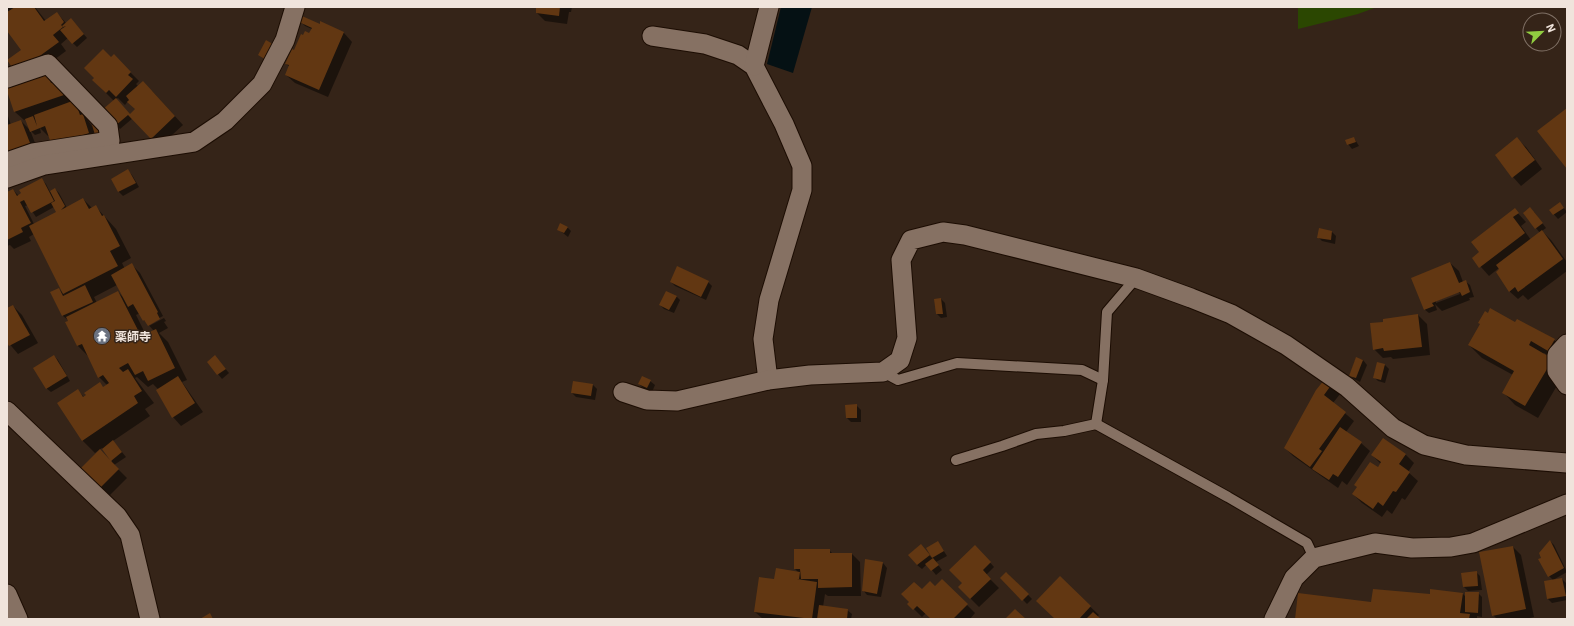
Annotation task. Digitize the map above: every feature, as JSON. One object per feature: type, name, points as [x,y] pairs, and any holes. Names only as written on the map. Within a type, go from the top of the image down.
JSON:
[{"type":"street","points":[[7,178],[44,165],[194,142],[225,121],[262,84],[285,40],[294,7]]},
{"type":"street","points":[[754,66],[769,7]]},
{"type":"street","points":[[652,36],[705,44],[738,55],[754,66],[784,124],[802,166],[802,190],[769,300],[764,339],[768,380]]},
{"type":"street","points":[[7,78],[48,64],[108,126],[110,141],[33,153],[7,162]]},
{"type":"street","points":[[623,392],[647,400],[677,401],[768,380],[810,375],[883,372],[900,360],[907,338],[901,260],[911,240],[943,232],[965,235],[1136,278],[1231,314],[1286,345],[1347,387],[1393,428],[1424,445],[1466,455],[1567,463]]},
{"type":"street","points":[[1567,344],[1557,354],[1557,371],[1567,385]]},
{"type":"street","points":[[7,411],[117,516],[130,535],[150,619]]},
{"type":"street","points":[[1274,619],[1294,578],[1314,558],[1375,543],[1412,548],[1451,547],[1473,543],[1567,504]]},
{"type":"street","points":[[7,594],[18,619]]},
{"type":"lane","points":[[1096,424],[1103,380],[1107,312],[1136,278]]},
{"type":"lane","points":[[883,372],[898,380],[957,363],[1082,370],[1103,380]]},
{"type":"lane","points":[[956,460],[1036,434],[1096,424],[1228,497],[1307,543],[1314,558]]},
{"type":"green space","points":[[1298,7],[1377,7],[1358,14],[1298,29]]},
{"type":"shaded area","points":[[781,7],[812,7],[793,73],[767,64]]},
{"type":"building","points":[[15,7],[34,7],[44,21],[57,12],[64,22],[61,25],[63,27],[53,35],[59,42],[30,63],[28,60],[14,70],[7,60],[21,50],[7,31],[7,12]]},
{"type":"building","points":[[536,7],[560,7],[559,16],[536,13]]},
{"type":"building","points":[[302,16],[320,24],[320,21],[344,32],[319,90],[285,75],[289,65],[285,64],[292,49],[294,50],[301,34],[303,35],[305,31],[309,33],[312,28],[299,22]]},
{"type":"building","points":[[71,18],[84,34],[72,44],[60,30],[66,26],[62,26]]},
{"type":"building","points":[[266,40],[276,46],[268,61],[258,55]]},
{"type":"building","points":[[103,49],[111,57],[114,54],[131,72],[128,75],[133,79],[116,97],[109,90],[106,93],[92,80],[94,78],[84,68]]},
{"type":"building","points":[[47,70],[51,83],[59,81],[64,95],[14,112],[7,91],[7,84]]},
{"type":"building","points":[[143,81],[175,116],[151,139],[128,115],[115,126],[102,110],[116,98],[130,114],[135,109],[127,102],[129,100],[126,96]]},
{"type":"building","points":[[75,100],[80,115],[83,114],[89,133],[52,146],[45,126],[30,132],[25,119],[33,116],[37,126],[34,115]]},
{"type":"building","points":[[1567,108],[1567,169],[1537,131]]},
{"type":"building","points":[[21,120],[32,148],[7,158],[7,125]]},
{"type":"building","points":[[97,124],[100,133],[95,135],[92,125]]},
{"type":"building","points":[[1354,137],[1356,142],[1347,145],[1345,140]]},
{"type":"building","points":[[1517,137],[1535,160],[1512,178],[1495,155]]},
{"type":"building","points":[[128,169],[136,183],[118,192],[111,179]]},
{"type":"building","points":[[42,178],[54,201],[31,213],[24,200],[20,202],[31,223],[21,228],[23,232],[7,240],[7,192],[13,189],[17,196],[21,193],[19,190]]},
{"type":"building","points":[[55,188],[65,206],[61,210],[83,198],[89,209],[96,205],[102,216],[104,215],[120,246],[110,251],[118,266],[63,294],[29,226],[56,212],[51,203],[55,201],[50,191]]},
{"type":"building","points":[[1560,202],[1564,208],[1553,215],[1549,210]]},
{"type":"building","points":[[1530,207],[1543,223],[1535,229],[1523,213]]},
{"type":"building","points":[[1515,208],[1519,213],[1513,217],[1525,233],[1479,268],[1472,258],[1479,252],[1471,242]]},
{"type":"building","points":[[560,223],[568,227],[564,233],[557,230]]},
{"type":"building","points":[[1319,228],[1332,231],[1331,240],[1317,238]]},
{"type":"building","points":[[1542,230],[1563,259],[1518,292],[1515,287],[1509,292],[1496,272],[1499,269],[1496,265]]},
{"type":"building","points":[[1450,262],[1459,283],[1466,280],[1470,292],[1462,296],[1460,292],[1432,303],[1434,306],[1424,310],[1411,278]]},
{"type":"building","points":[[132,263],[158,312],[157,313],[160,319],[148,326],[144,320],[143,321],[133,304],[128,307],[111,275]]},
{"type":"building","points":[[677,266],[709,281],[701,297],[670,282]]},
{"type":"building","points":[[85,285],[93,302],[62,316],[50,292],[59,288],[63,296]]},
{"type":"building","points":[[118,291],[141,336],[156,329],[175,368],[148,381],[143,371],[135,375],[128,363],[119,368],[123,372],[128,369],[142,391],[134,396],[138,403],[82,441],[57,403],[78,389],[83,397],[86,395],[84,393],[100,382],[103,387],[109,383],[103,375],[98,378],[82,344],[77,346],[65,322],[68,321],[66,317]]},
{"type":"building","points":[[666,291],[677,296],[669,310],[659,305]]},
{"type":"building","points":[[941,298],[943,314],[936,314],[934,299]]},
{"type":"building","points":[[13,305],[30,335],[9,346],[7,343],[7,308]]},
{"type":"building","points":[[1490,308],[1515,322],[1517,319],[1555,339],[1548,351],[1531,341],[1529,345],[1553,359],[1525,406],[1502,393],[1514,371],[1468,345],[1480,324],[1478,323],[1485,311],[1488,313]]},
{"type":"building","points":[[1418,314],[1422,347],[1384,351],[1383,348],[1373,350],[1370,323],[1383,322],[1383,319]]},
{"type":"building","points":[[54,355],[67,376],[46,389],[33,368]]},
{"type":"building","points":[[215,355],[226,369],[217,375],[207,362]]},
{"type":"building","points":[[1356,357],[1363,360],[1356,378],[1349,376]]},
{"type":"building","points":[[1377,362],[1385,364],[1381,380],[1373,378]]},
{"type":"building","points":[[178,376],[195,403],[172,418],[156,390]]},
{"type":"building","points":[[642,376],[651,380],[647,388],[638,384]]},
{"type":"building","points":[[1325,379],[1332,384],[1324,395],[1346,412],[1319,449],[1322,451],[1310,467],[1284,448],[1316,390]]},
{"type":"building","points":[[573,381],[593,384],[591,396],[571,393]]},
{"type":"building","points":[[857,404],[857,418],[846,418],[845,405]]},
{"type":"building","points":[[1340,427],[1362,442],[1338,477],[1333,474],[1329,480],[1312,469]]},
{"type":"building","points":[[1383,438],[1406,454],[1399,464],[1410,472],[1396,492],[1393,491],[1383,506],[1378,502],[1373,509],[1352,494],[1357,487],[1354,485],[1370,462],[1378,467],[1381,462],[1371,455]]},
{"type":"building","points":[[113,440],[122,452],[111,461],[119,469],[100,488],[81,468],[100,449],[110,460],[102,449]]},
{"type":"building","points":[[1550,540],[1564,568],[1548,577],[1538,559],[1541,558],[1539,553]]},
{"type":"building","points":[[938,541],[944,551],[932,558],[926,548]]},
{"type":"building","points":[[921,544],[930,555],[917,565],[908,555]]},
{"type":"building","points":[[975,545],[991,562],[983,570],[991,579],[970,599],[958,587],[962,583],[949,570]]},
{"type":"building","points":[[1513,546],[1526,609],[1492,616],[1479,552]]},
{"type":"building","points":[[794,549],[830,549],[830,553],[852,553],[852,587],[818,588],[818,579],[801,579],[800,569],[794,569]]},
{"type":"building","points":[[933,558],[939,565],[931,571],[925,564]]},
{"type":"building","points":[[865,559],[883,562],[877,594],[862,591]]},
{"type":"building","points":[[776,568],[800,572],[799,579],[797,579],[817,582],[812,619],[754,612],[759,577],[774,579]]},
{"type":"building","points":[[1477,571],[1478,586],[1463,587],[1461,573]]},
{"type":"building","points":[[1006,572],[1029,594],[1022,601],[1000,578]]},
{"type":"building","points":[[1060,576],[1091,606],[1079,619],[1055,619],[1036,601]]},
{"type":"building","points":[[1562,578],[1566,596],[1547,599],[1544,581]]},
{"type":"building","points":[[942,579],[968,604],[953,619],[931,619],[917,606],[913,610],[907,604],[909,602],[901,594],[914,582],[922,589],[930,581],[935,586]]},
{"type":"building","points":[[1373,589],[1430,594],[1430,589],[1463,593],[1460,613],[1470,614],[1469,619],[1295,619],[1298,593],[1371,602]]},
{"type":"building","points":[[1465,592],[1479,592],[1478,613],[1465,612]]},
{"type":"building","points":[[819,605],[848,609],[847,619],[817,619]]},
{"type":"building","points":[[1015,609],[1026,619],[1005,619]]},
{"type":"building","points":[[1093,612],[1101,619],[1086,619]]},
{"type":"building","points":[[210,613],[213,619],[200,619]]},
{"type":"place","name":"薬師寺","points":[[102,336]]}]
